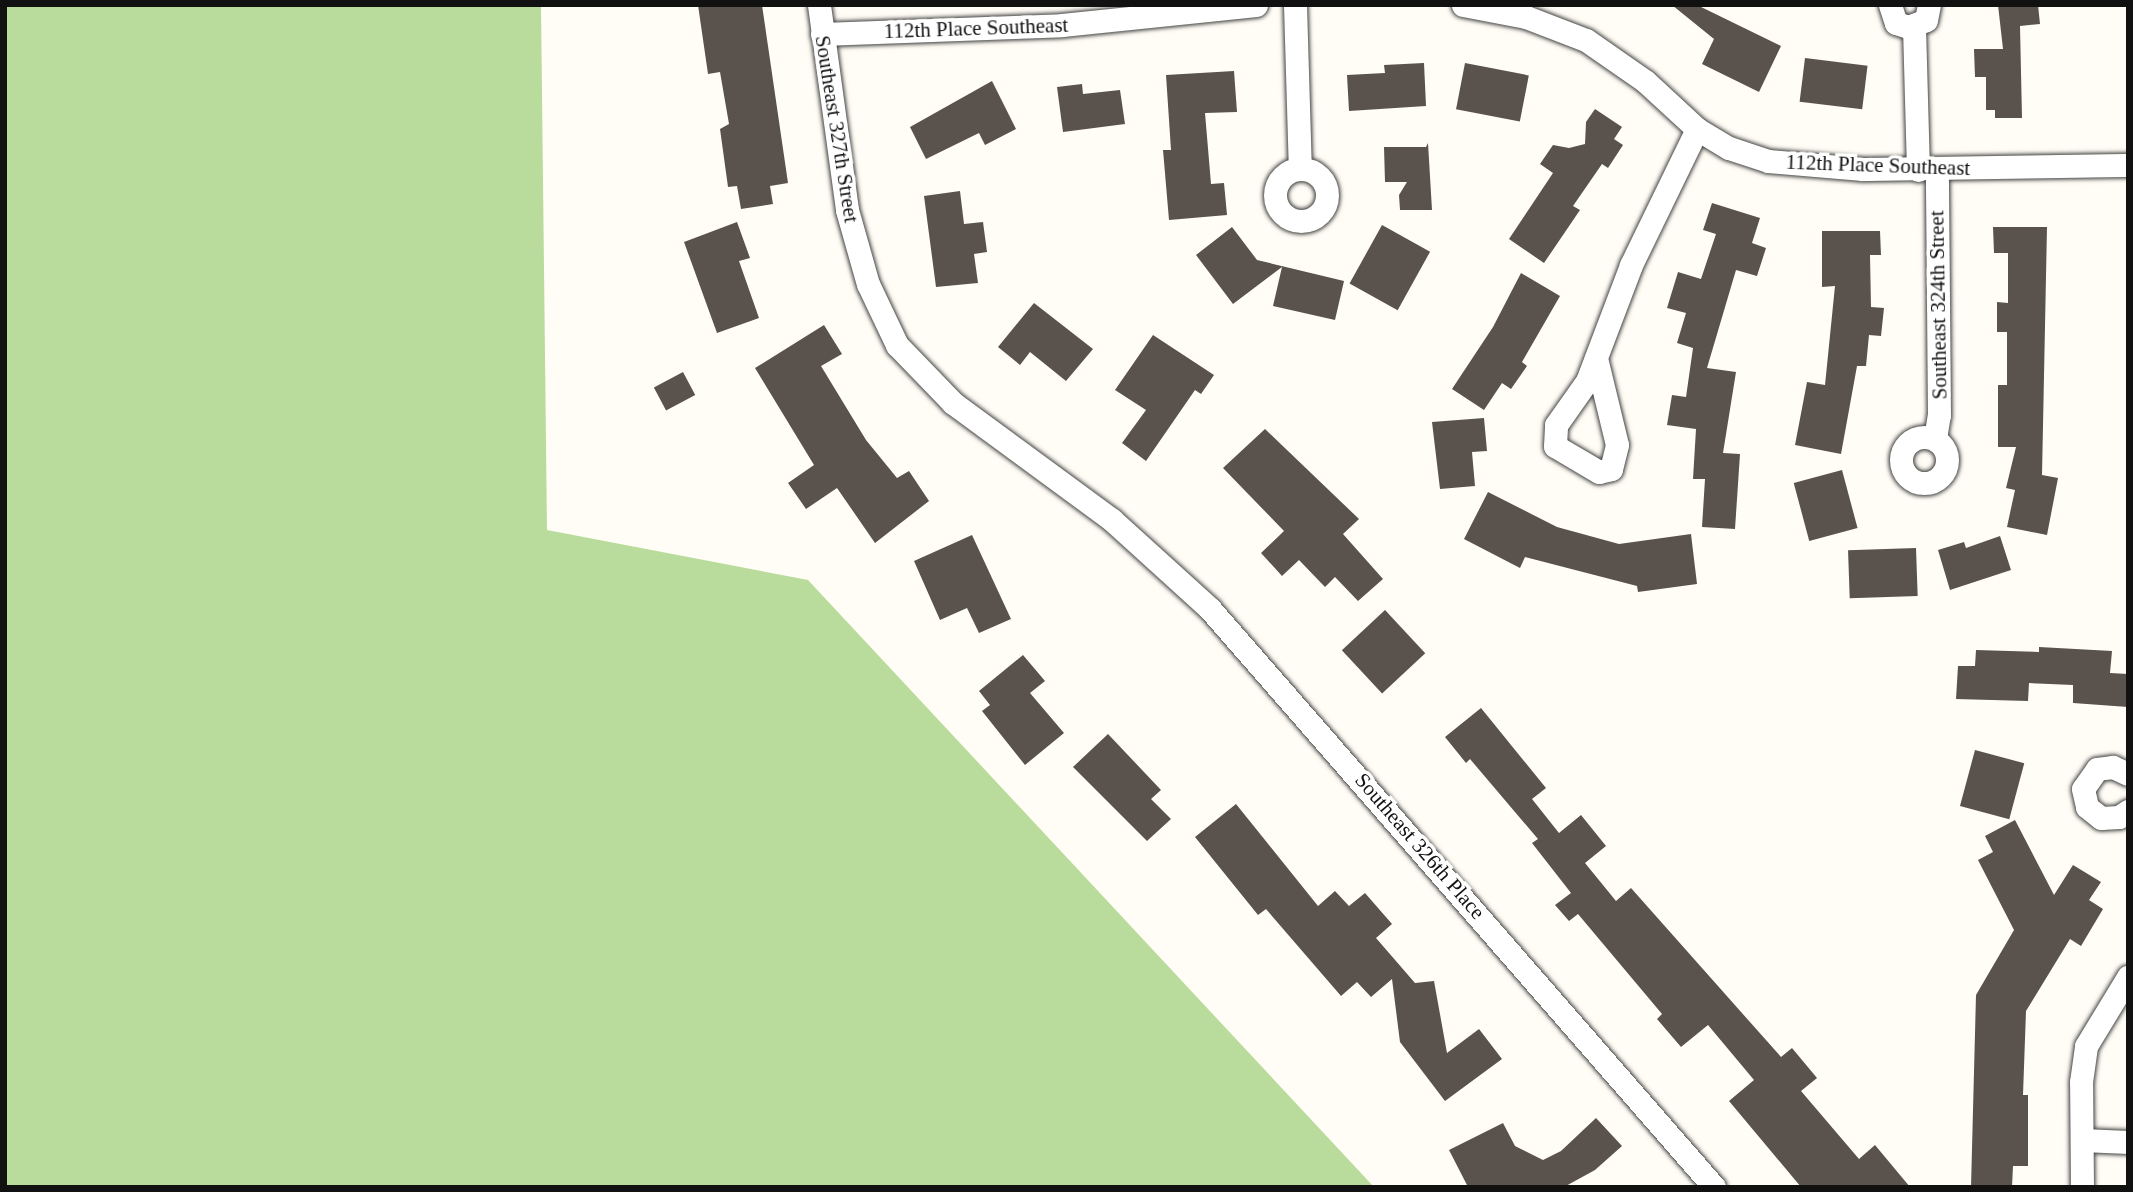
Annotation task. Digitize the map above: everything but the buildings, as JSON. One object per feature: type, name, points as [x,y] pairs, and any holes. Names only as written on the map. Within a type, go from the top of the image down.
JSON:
[{"type":"street","name":"Southeast 327th Street","points":[[819,5],[847,210],[868,284],[897,345],[953,403],[1112,520]]},
{"type":"street","name":"112th Place Southeast","points":[[822,34],[1062,25],[1256,5]]},
{"type":"street","points":[[1295,5],[1300,169]]},
{"type":"street","name":"112th Place Southeast","points":[[1463,5],[1526,17],[1586,40],[1637,75],[1697,129],[1729,148],[1785,164],[1927,170],[2128,165]]},
{"type":"street","points":[[1890,5],[1896,23],[1914,27],[1926,20],[1929,5]]},
{"type":"street","name":"Southeast 324th Street","points":[[1914,27],[1927,170],[1939,415],[1935,439]]},
{"type":"street","points":[[1596,358],[1631,265],[1697,129]]},
{"type":"street","name":"Southeast 326th Place","points":[[1112,520],[1202,601],[1269,671],[1714,1187]]},
{"type":"street","points":[[2128,774],[2113,767],[2097,769],[2083,789],[2087,807],[2101,818],[2119,817],[2128,811]]},
{"type":"street","points":[[2082,1187],[2086,1046],[2128,977]]},
{"type":"street","points":[[2082,1140],[2128,1142]]},
{"type":"green space","points":[[5,5],[541,5],[547,530],[808,580],[1374,1187],[5,1187]]}]
